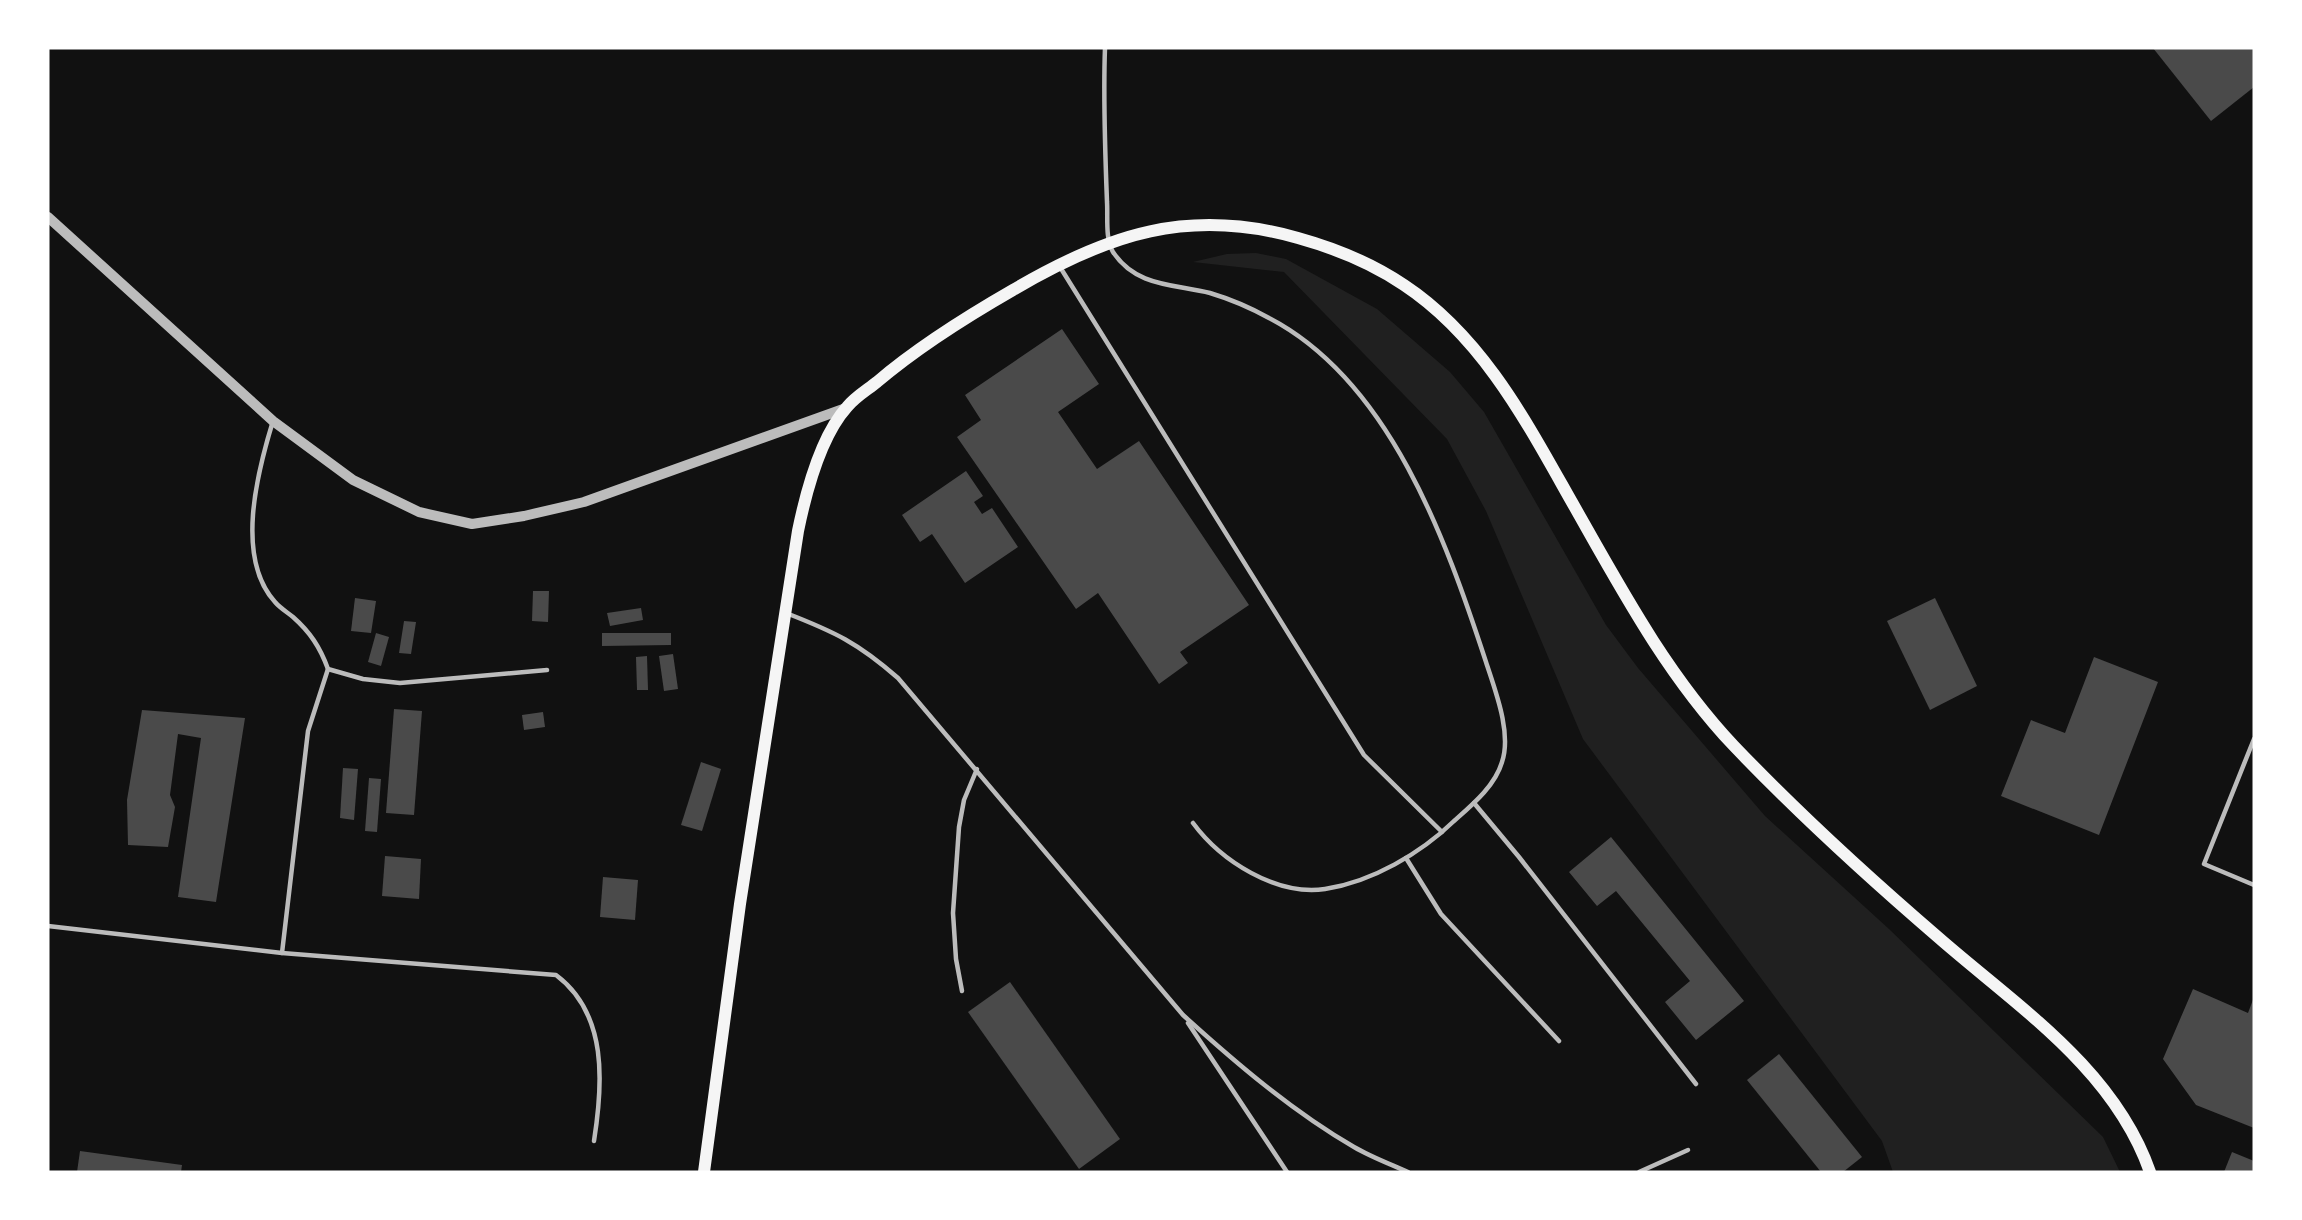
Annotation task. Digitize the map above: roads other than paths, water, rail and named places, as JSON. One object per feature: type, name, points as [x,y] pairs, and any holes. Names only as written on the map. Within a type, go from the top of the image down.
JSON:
[{"type":"main road","points":[[704,1172],[740,904],[786,613],[806,491],[821,451],[846,408],[895,366],[959,323],[1058,265],[1109,244],[1152,230],[1197,223],[1271,230],[1320,244],[1360,261],[1404,284],[1441,314],[1472,344],[1528,425],[1634,611],[1660,652],[1727,739],[1784,799],[1869,878],[2030,1014],[2086,1066],[2118,1109],[2144,1154],[2150,1172]]},
{"type":"street","points":[[48,217],[273,422],[353,480],[419,512],[472,524],[524,516],[584,502],[846,408]]},
{"type":"lane","points":[[1105,48],[1103,107],[1109,244],[1123,265],[1147,281],[1210,294],[1271,319],[1306,343],[1352,385],[1393,439],[1431,517],[1486,663],[1501,717],[1504,759],[1497,775],[1474,803],[1442,832],[1406,858],[1358,880],[1324,889],[1292,888],[1264,879],[1240,866],[1220,851],[1193,823]]},
{"type":"lane","points":[[1058,265],[1364,755],[1442,832]]},
{"type":"lane","points":[[273,422],[257,482],[253,545],[256,566],[264,586],[275,603],[308,631],[321,649],[328,669],[308,731],[282,953]]},
{"type":"lane","points":[[786,613],[838,633],[873,655],[898,678],[1183,1015],[1287,1172]]},
{"type":"lane","points":[[328,669],[363,680],[400,683],[547,670]]},
{"type":"lane","points":[[2254,739],[2204,864],[2254,885]]},
{"type":"lane","points":[[962,991],[956,959],[953,913],[957,848],[964,800],[977,769]]},
{"type":"lane","points":[[1474,803],[1519,857],[1696,1084]]},
{"type":"lane","points":[[1406,858],[1455,930],[1559,1041]]},
{"type":"lane","points":[[48,926],[282,953],[556,975],[571,987],[584,1004],[598,1047],[600,1083],[594,1141]]},
{"type":"lane","points":[[1183,1015],[1235,1062],[1289,1103],[1355,1148],[1408,1172]]},
{"type":"lane","points":[[1639,1172],[1688,1150]]}]
